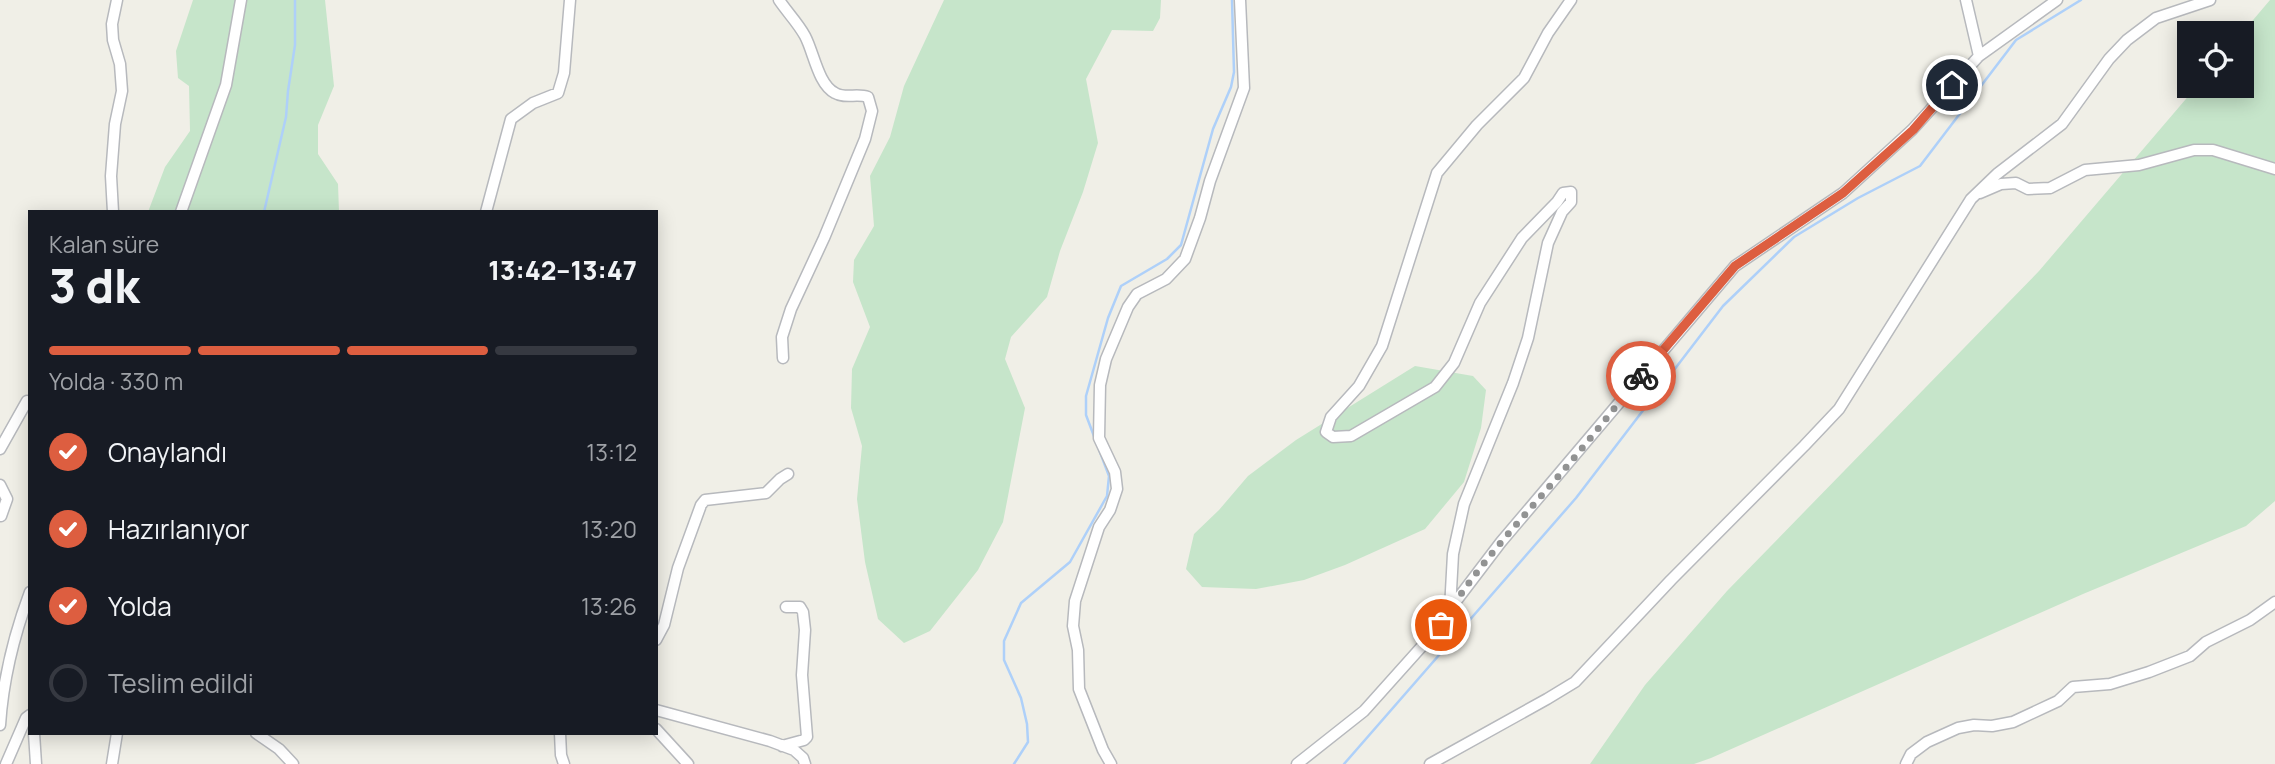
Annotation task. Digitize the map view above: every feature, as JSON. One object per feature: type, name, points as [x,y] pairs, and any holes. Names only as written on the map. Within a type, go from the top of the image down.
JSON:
[{"type":"street","points":[[113,210],[111,176],[115,124],[122,91],[112,24],[117,0]]},
{"type":"street","points":[[182,210],[226,85],[241,0]]},
{"type":"street","points":[[487,210],[511,119],[533,103],[558,93],[565,73],[570,0]]},
{"type":"street","points":[[779,0],[804,34],[825,84],[832,92],[842,96],[868,97],[872,111],[858,158],[791,309],[782,337],[783,358]]},
{"type":"street","points":[[1111,764],[1102,750],[1079,689],[1078,650],[1073,626],[1075,601],[1099,527],[1110,510],[1117,489],[1115,472],[1098,438],[1100,385],[1107,359],[1128,307],[1137,294],[1166,279],[1185,259],[1244,88],[1240,0]]},
{"type":"street","points":[[1450,609],[1454,554],[1464,503],[1513,383],[1528,338],[1548,243],[1562,212],[1571,202],[1571,192],[1563,192],[1558,202],[1522,238],[1480,303],[1454,363],[1435,387],[1351,436],[1333,436],[1326,432],[1327,426],[1331,417],[1359,386],[1382,346],[1437,173],[1477,125],[1524,78],[1548,33],[1571,0]]},
{"type":"street","points":[[1966,0],[1979,56]]},
{"type":"street","points":[[1297,764],[1364,711],[1441,625],[1501,542],[1735,266],[1843,193],[1913,130],[1979,56],[2057,0]]},
{"type":"street","points":[[1430,764],[1574,682],[1839,409],[1977,194],[1997,174],[2062,124],[2109,59],[2127,40],[2156,18],[2210,0]]},
{"type":"street","points":[[1977,194],[2001,184],[2016,183],[2028,189],[2050,188],[2085,170],[2139,165],[2194,150],[2213,149],[2275,169]]},
{"type":"street","points":[[0,449],[28,404]]},
{"type":"street","points":[[658,636],[664,625],[678,568],[705,500],[766,493],[788,474]]},
{"type":"street","points":[[0,485],[7,499],[1,516]]},
{"type":"street","points":[[0,725],[1,704],[16,628],[28,597]]},
{"type":"street","points":[[1906,764],[1911,754],[1927,741],[1958,728],[2013,722],[2058,701],[2073,687],[2110,684],[2190,656],[2206,642],[2250,620],[2275,602]]},
{"type":"street","points":[[782,746],[807,737],[802,675],[805,630],[803,612],[800,607],[786,607]]},
{"type":"street","points":[[658,711],[782,746],[803,758],[805,764]]},
{"type":"street","points":[[6,764],[28,717]]},
{"type":"street","points":[[658,731],[688,764]]},
{"type":"street","points":[[34,735],[36,764]]},
{"type":"street","points":[[112,764],[117,735]]},
{"type":"street","points":[[259,735],[279,749],[293,764]]},
{"type":"street","points":[[560,735],[564,764]]},
{"type":"green space","points":[[193,0],[325,0],[334,86],[318,125],[318,154],[338,184],[339,210],[149,210],[165,167],[190,131],[189,86],[178,78],[176,51]]},
{"type":"green space","points":[[944,0],[1161,0],[1160,18],[1153,31],[1112,30],[1086,79],[1098,143],[1083,192],[1060,251],[1047,297],[1011,337],[1005,359],[1025,408],[1003,522],[978,570],[930,631],[904,643],[878,619],[865,562],[857,499],[862,446],[851,408],[852,369],[870,327],[853,282],[854,260],[874,226],[870,176],[890,137],[904,86]]},
{"type":"green space","points":[[2270,0],[2275,0],[2275,501],[2246,526],[2083,594],[1711,758],[1694,764],[1590,764],[1645,685],[1727,591],[2039,271],[2187,98],[2254,98],[2252,21]]},
{"type":"green space","points":[[1415,366],[1473,376],[1486,390],[1481,428],[1464,482],[1425,529],[1345,565],[1304,580],[1256,589],[1202,587],[1186,569],[1194,534],[1248,476],[1296,440]]},
{"type":"waterway","points":[[264,210],[286,117],[295,45],[295,0]]},
{"type":"waterway","points":[[1014,764],[1028,742],[1027,724],[1021,698],[1004,660],[1004,641],[1021,603],[1070,562],[1107,496],[1109,476],[1086,415],[1086,396],[1108,318],[1121,286],[1167,259],[1181,245],[1213,129],[1231,87],[1234,72],[1232,0]]},
{"type":"waterway","points":[[1344,764],[1576,498],[1723,306],[1794,237],[1858,198],[1920,166],[2016,40],[2081,0]]},
{"type":"way so far","points":[[1441,625],[1501,542],[1593,437],[1641,376]]},
{"type":"route","points":[[1641,376],[1735,266],[1843,193],[1913,130],[1952,85]]}]
